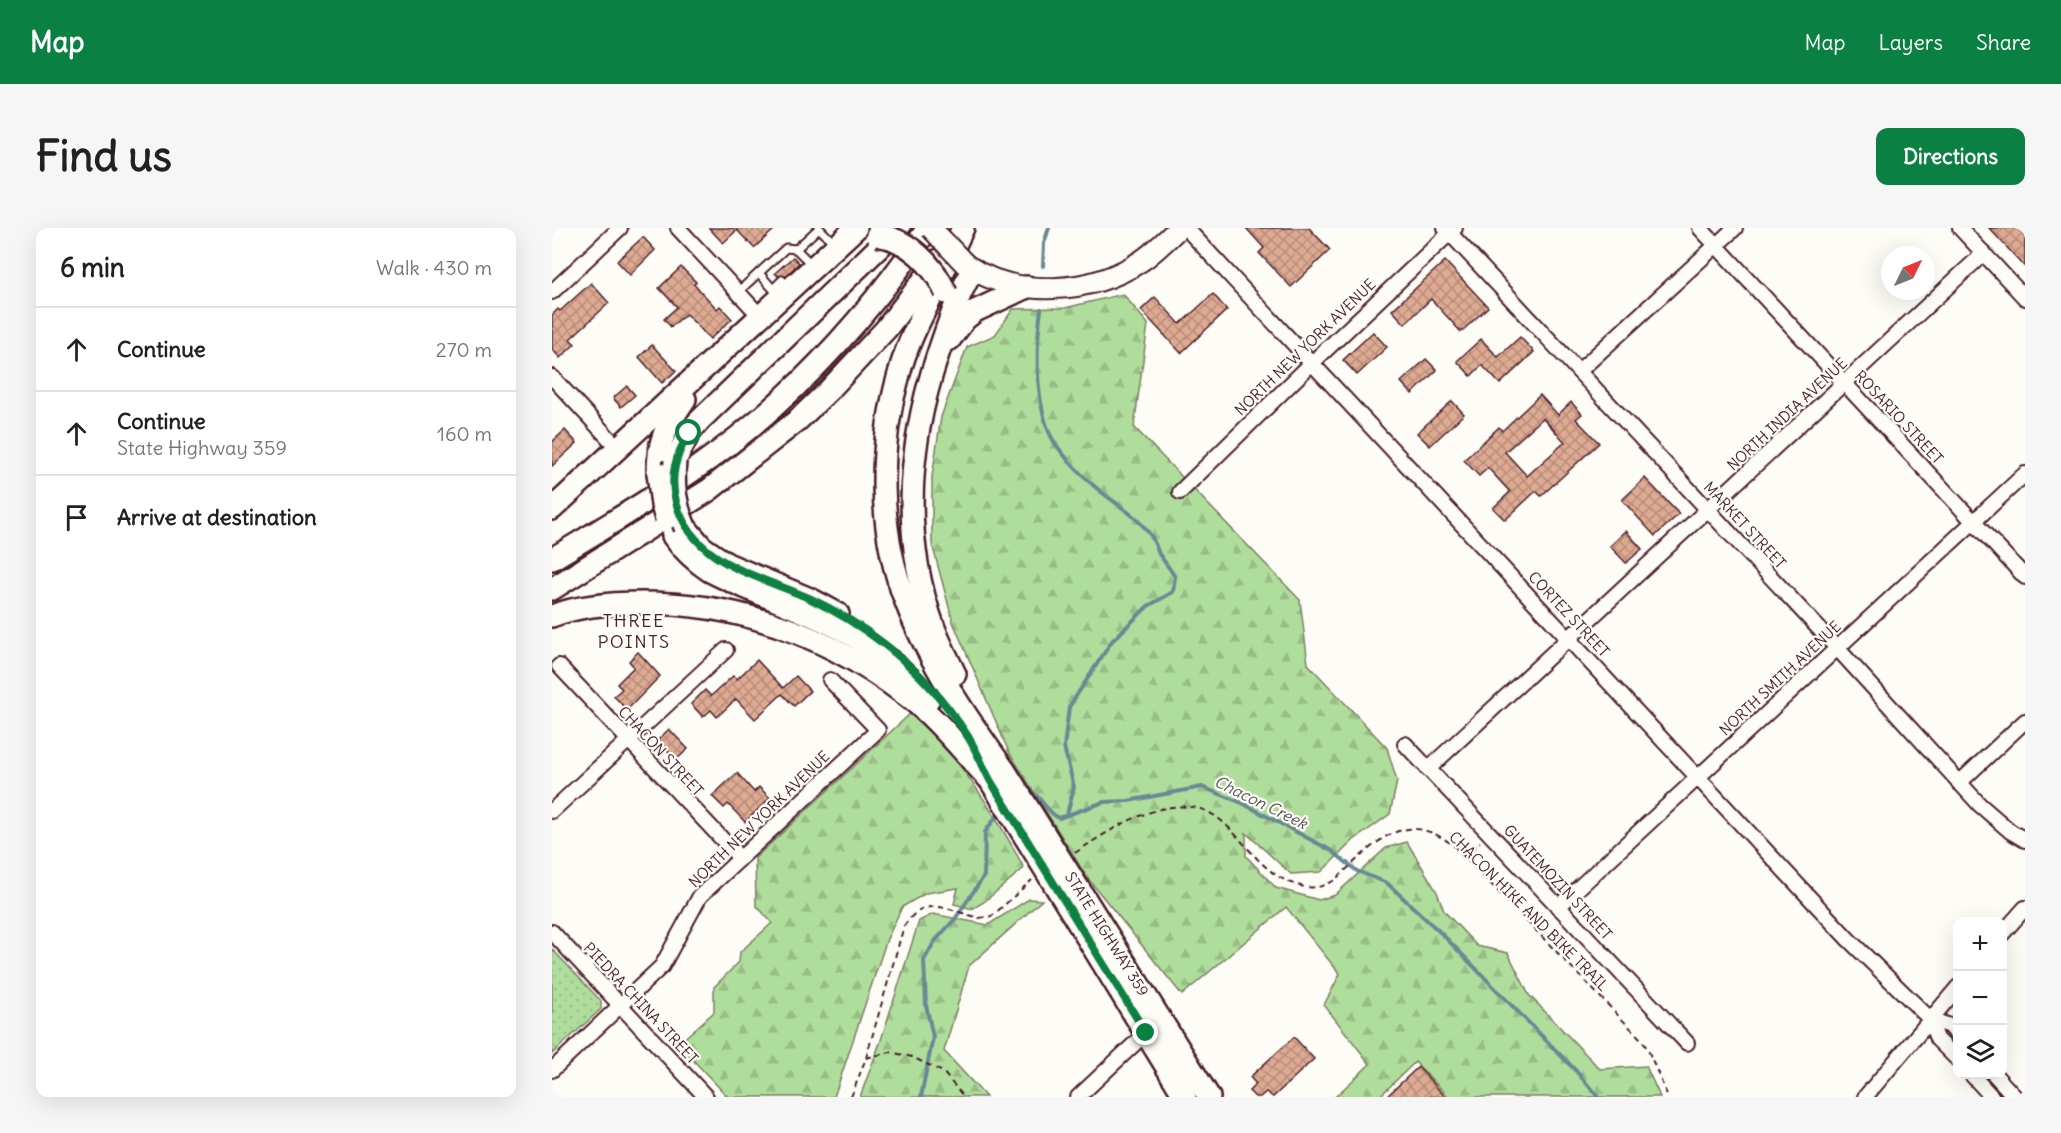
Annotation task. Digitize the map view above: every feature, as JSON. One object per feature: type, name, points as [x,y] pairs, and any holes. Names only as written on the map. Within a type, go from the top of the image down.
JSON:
[{"type":"main road","points":[[552,508],[761,317],[816,259],[856,228]]},
{"type":"main road","points":[[680,532],[673,480],[675,461],[685,440],[699,421],[899,228]]},
{"type":"main road","points":[[552,559],[696,469],[776,404],[811,371],[877,298],[930,228],[970,268],[995,280],[1027,287],[1060,288],[1104,280],[1141,261],[1179,228]]},
{"type":"main road","points":[[552,589],[709,490],[798,420],[886,329],[963,228]]},
{"type":"main road","points":[[963,228],[915,330],[899,372],[888,430],[884,494],[897,576],[918,632],[997,775]]},
{"type":"main road","points":[[816,259],[858,241],[877,236],[891,237],[901,241],[935,273],[946,293],[947,302],[938,354]]},
{"type":"main road","points":[[970,268],[938,354],[920,413],[911,483],[912,521],[922,591],[934,630],[997,775]]},
{"type":"main road","points":[[938,354],[964,320],[975,310],[1027,287]]},
{"type":"main road","points":[[703,371],[668,424],[658,453],[662,505],[680,532],[727,564],[812,600],[855,623],[885,644],[910,666],[954,716],[997,775]]},
{"type":"main road","points":[[552,616],[598,605],[672,603],[711,608],[766,620],[846,654],[874,672],[909,697],[997,775]]},
{"type":"main road","name":"STATE HIGHWAY 359","points":[[997,775],[1069,891],[1209,1097]]},
{"type":"main road","name":"STATE HIGHWAY 359","points":[[1069,891],[1146,1033],[1185,1097]]},
{"type":"street","points":[[552,292],[620,228]]},
{"type":"street","points":[[678,228],[761,317]]},
{"type":"street","name":"CORTEZ STREET","points":[[1186,228],[1840,931],[1930,1019],[1950,1026],[1953,1029]]},
{"type":"street","name":"ROSARIO STREET","points":[[1700,228],[2025,577]]},
{"type":"street","points":[[1579,371],[1734,228]]},
{"type":"street","points":[[1960,228],[2025,298]]},
{"type":"street","name":"NORTH NEW YORK AVENUE","points":[[1180,492],[1450,230]]},
{"type":"street","name":"MARKET STREET","points":[[1450,230],[1959,783],[1996,820],[2025,840]]},
{"type":"street","name":"NORTH INDIA AVENUE","points":[[1428,769],[1984,253]]},
{"type":"street","points":[[552,377],[618,448]]},
{"type":"street","name":"NORTH SMITH AVENUE","points":[[1558,907],[2025,474]]},
{"type":"street","points":[[552,811],[726,650]]},
{"type":"street","name":"CHACON STREET","points":[[559,666],[739,857]]},
{"type":"street","name":"NORTH NEW YORK AVENUE","points":[[552,1070],[662,966],[700,896],[739,857],[878,730],[830,680]]},
{"type":"street","points":[[1959,783],[2025,721]]},
{"type":"street","name":"GUATEMOZIN STREET","points":[[1405,744],[1687,1043]]},
{"type":"street","points":[[2007,928],[2025,908]]},
{"type":"street","name":"PIEDRA CHINA STREET","points":[[552,932],[706,1097]]},
{"type":"street","points":[[1865,1097],[1953,993]]},
{"type":"street","name":"CORTEZ STREET","points":[[1930,1019],[1937,1039],[1953,1055]]},
{"type":"street","points":[[1078,1097],[1146,1033]]},
{"type":"street","points":[[1976,1079],[1992,1097]]},
{"type":"street","points":[[1999,1079],[2015,1097]]},
{"type":"lane","points":[[738,292],[786,248],[796,249],[816,259],[819,228]]},
{"type":"lane","points":[[796,249],[819,228]]},
{"type":"lane","points":[[759,273],[773,289],[782,280]]},
{"type":"path","name":"CHACON HIKE AND BIKE TRAIL","points":[[1073,854],[1120,825],[1155,811],[1185,807],[1199,808],[1212,814],[1226,825],[1264,867],[1287,882],[1316,888],[1325,886],[1342,874],[1385,836],[1409,828],[1431,832],[1444,838],[1464,857],[1642,1040],[1668,1097]]},
{"type":"path","points":[[1464,857],[1480,842]]},
{"type":"path","points":[[851,1097],[866,1058],[904,926],[910,918],[924,908],[940,906],[979,918],[992,916],[1033,879]]},
{"type":"path","points":[[866,1058],[890,1052],[912,1057],[943,1072],[964,1097]]},
{"type":"green space","points":[[1123,294],[1148,324],[1134,427],[1300,600],[1308,664],[1387,748],[1397,781],[1390,814],[1354,840],[1321,872],[1291,874],[1246,833],[1246,856],[1276,888],[1319,900],[1335,895],[1386,848],[1407,842],[1437,892],[1444,911],[1477,946],[1508,953],[1529,995],[1600,1069],[1646,1066],[1660,1097],[1449,1097],[1415,1062],[1379,1097],[1335,1097],[1370,1064],[1324,1005],[1340,974],[1286,907],[1182,995],[1086,876],[1009,752],[953,622],[932,544],[932,477],[941,417],[967,347],[995,335],[1013,309],[1065,308]]},
{"type":"green space","points":[[911,713],[945,747],[974,785],[1024,868],[984,902],[972,909],[954,904],[958,888],[926,893],[902,907],[887,939],[834,1097],[728,1097],[678,1044],[714,1012],[714,987],[739,962],[740,952],[772,923],[756,905],[755,858]]},
{"type":"green space","points":[[1029,899],[1042,900],[969,966],[944,1051],[986,1097],[860,1097],[919,921],[933,914],[988,925]]},
{"type":"green space","points":[[552,949],[601,1001],[601,1009],[552,1054]]},
{"type":"building","points":[[709,228],[776,228],[754,248],[737,230],[723,243]]},
{"type":"building","points":[[1246,228],[1309,228],[1330,250],[1291,287],[1259,253],[1264,248]]},
{"type":"building","points":[[1989,228],[2025,228],[2025,267]]},
{"type":"building","points":[[643,237],[655,250],[630,275],[617,261]]},
{"type":"building","points":[[793,257],[799,263],[786,276],[778,276],[775,273]]},
{"type":"building","points":[[1445,261],[1488,307],[1461,332],[1431,299],[1405,324],[1392,310]]},
{"type":"building","points":[[681,267],[717,309],[720,306],[732,319],[710,339],[686,314],[671,327],[664,319],[677,307],[659,288]]},
{"type":"building","points":[[591,283],[609,303],[570,339],[575,344],[560,358],[552,349],[552,315],[558,309],[560,311]]},
{"type":"building","points":[[1213,294],[1227,310],[1181,353],[1141,310],[1155,297],[1180,324]]},
{"type":"building","points":[[1373,332],[1387,347],[1357,375],[1343,360]]},
{"type":"building","points":[[1520,337],[1534,352],[1500,384],[1482,365],[1471,376],[1457,361],[1481,339],[1498,357]]},
{"type":"building","points":[[652,345],[676,371],[662,383],[639,357]]},
{"type":"building","points":[[1426,359],[1437,370],[1412,394],[1401,382]]},
{"type":"building","points":[[627,386],[635,395],[621,407],[613,398]]},
{"type":"building","points":[[1540,395],[1558,415],[1571,402],[1582,414],[1576,419],[1599,443],[1541,496],[1536,491],[1505,520],[1493,508],[1510,492],[1488,468],[1479,476],[1464,460],[1499,427],[1502,431]],"holes":[[[1543,418],[1565,442],[1527,476],[1505,452]]]},
{"type":"building","points":[[1452,401],[1464,414],[1430,446],[1417,433]]},
{"type":"building","points":[[565,430],[577,443],[552,466],[552,442]]},
{"type":"building","points":[[1645,478],[1679,514],[1655,536],[1622,500]]},
{"type":"building","points":[[1626,531],[1642,549],[1626,563],[1610,546]]},
{"type":"building","points":[[638,652],[660,676],[627,710],[614,696],[622,689],[617,684],[634,667],[629,661]]},
{"type":"building","points":[[757,660],[783,688],[796,676],[810,691],[794,706],[782,694],[755,719],[736,699],[717,717],[711,710],[703,717],[691,704],[705,690],[711,696],[733,676],[737,679]]},
{"type":"building","points":[[669,729],[688,749],[676,760],[658,740]]},
{"type":"building","points":[[737,773],[754,792],[759,787],[770,798],[745,822],[728,804],[724,808],[712,796]]},
{"type":"building","points":[[1294,1037],[1314,1059],[1273,1097],[1266,1092],[1260,1097],[1255,1097],[1249,1091],[1256,1084],[1250,1077]]},
{"type":"building","points":[[1418,1067],[1446,1097],[1386,1097]]},
{"type":"waterway","points":[[1043,266],[1044,243],[1049,228]]},
{"type":"waterway","points":[[1041,309],[1038,339],[1039,388],[1044,418],[1052,439],[1082,474],[1143,526],[1151,535],[1159,554],[1175,577],[1173,592],[1148,606],[1112,641],[1069,707],[1064,747],[1074,787],[1067,814]]},
{"type":"waterway","name":"Chacon Creek","points":[[1027,793],[1032,792],[1059,818],[1104,802],[1128,801],[1202,787],[1242,803],[1332,851],[1357,871],[1387,883],[1443,935],[1576,1071],[1598,1097]]},
{"type":"waterway","name":"Chacon Creek","points":[[921,1097],[933,1037],[926,1005],[924,960],[935,941],[955,919],[984,876],[985,832],[1001,810]]},
{"type":"district","name":"THREE POINTS","points":[[634,630]]},
{"type":"route","points":[[689,433],[675,461],[673,480],[679,514],[693,538],[713,556],[727,564],[812,600],[855,623],[885,644],[910,666],[954,716],[968,737],[990,780],[1146,1033]]}]
